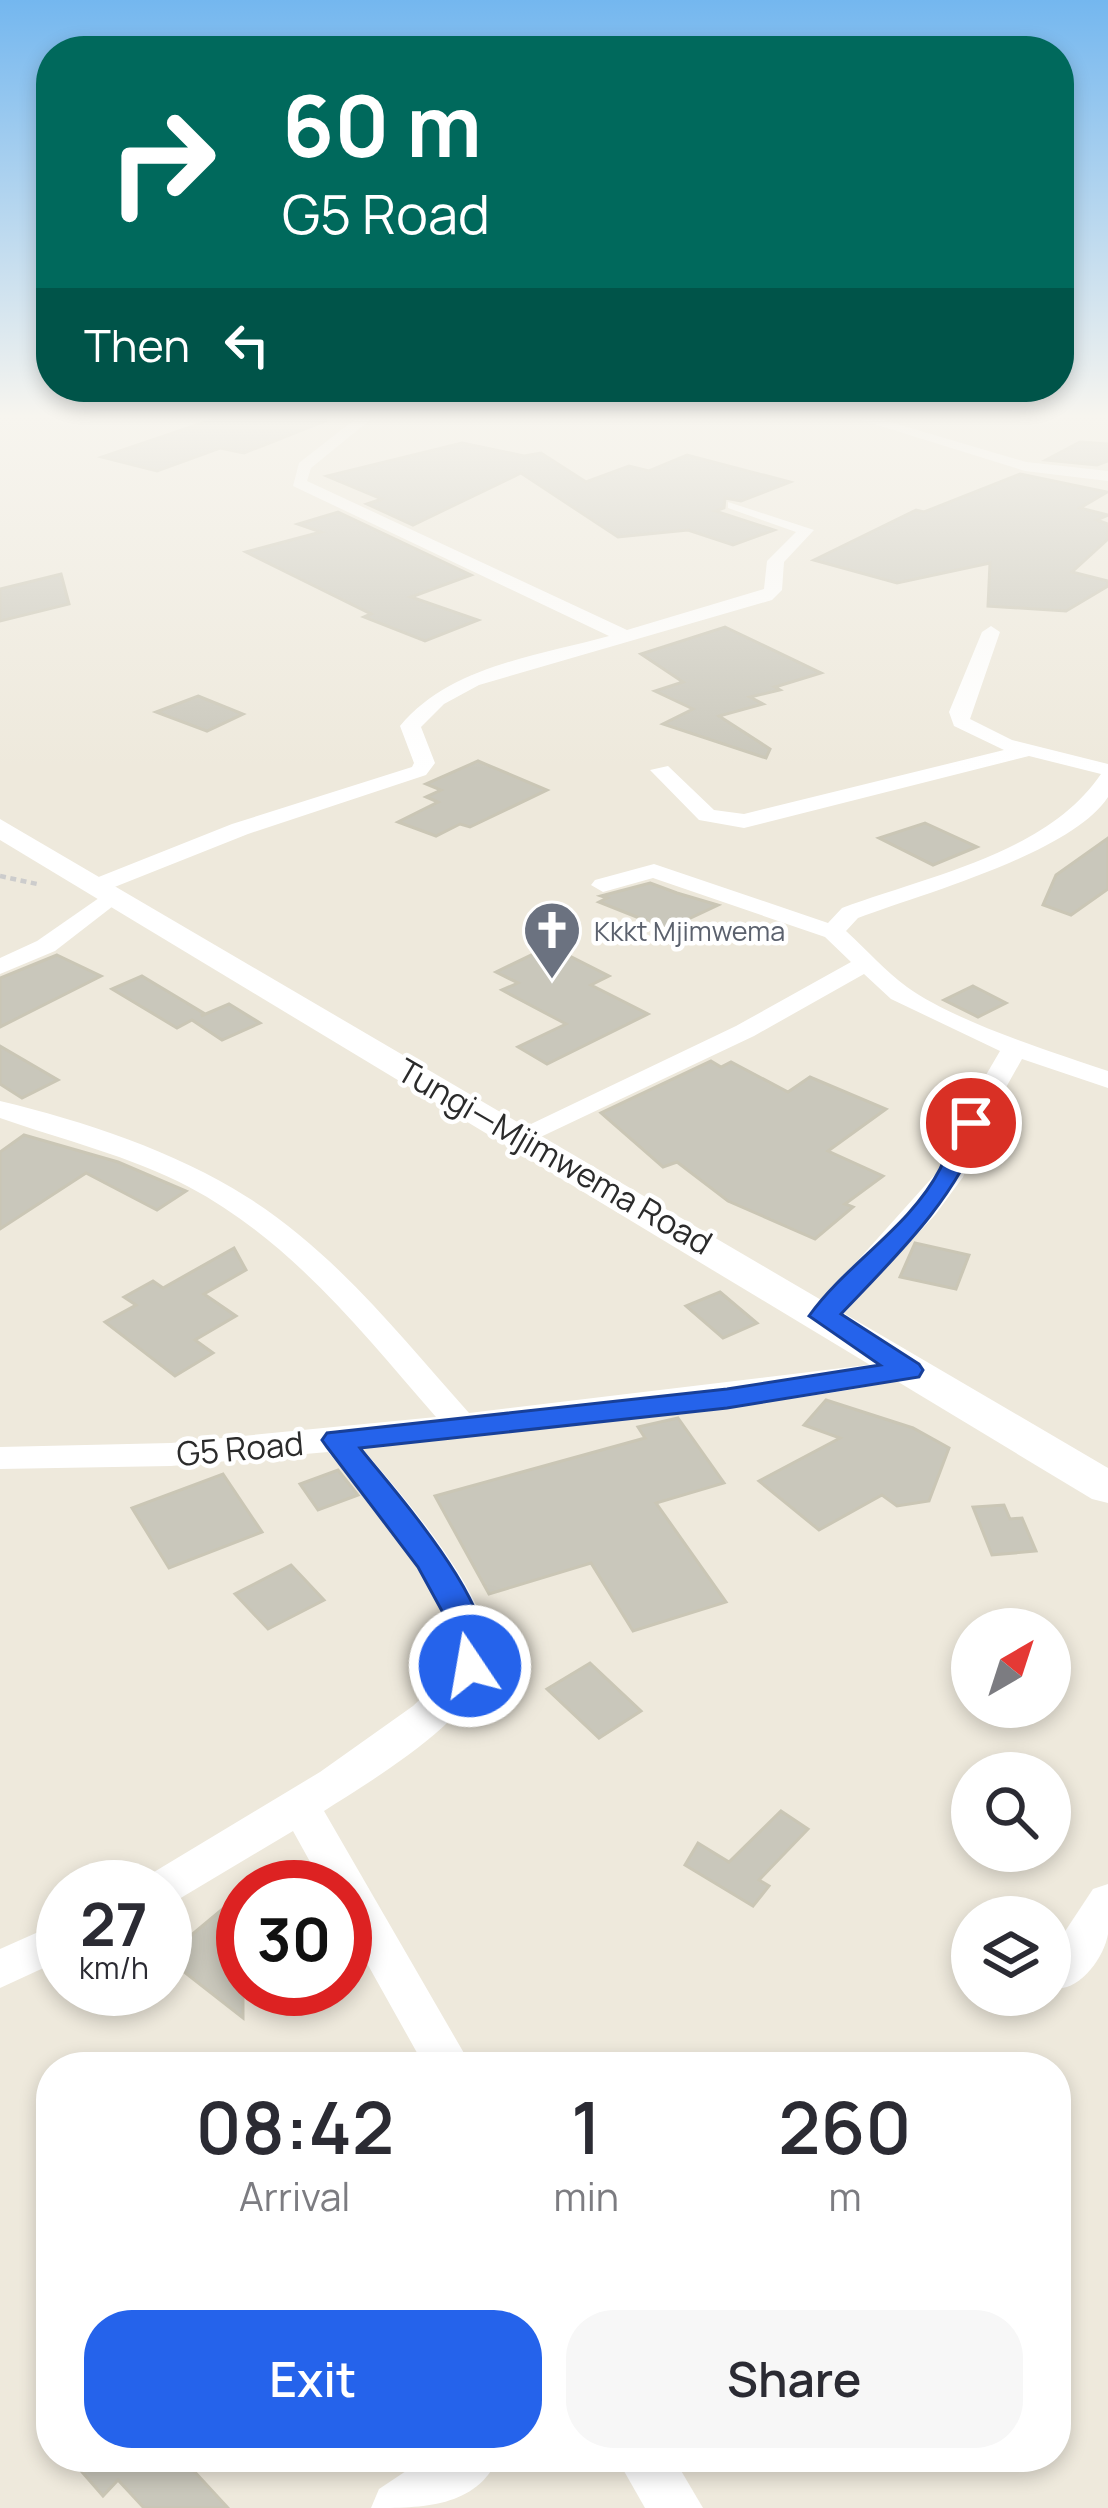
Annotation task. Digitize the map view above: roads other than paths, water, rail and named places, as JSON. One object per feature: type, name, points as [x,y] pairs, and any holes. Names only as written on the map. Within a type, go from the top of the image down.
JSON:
[{"type":"street","points":[[413,536],[627,637]]},
{"type":"street","points":[[0,967],[46,946],[102,892],[240,830],[408,776],[425,763],[410,727],[436,700],[472,681],[773,590],[770,566],[800,536]]},
{"type":"street","points":[[833,932],[850,913],[998,858],[1090,809],[1108,774],[976,733],[961,722],[959,712],[991,632]]},
{"type":"street","points":[[661,770],[707,815],[744,821],[1029,750]]},
{"type":"street","name":"Tungi—Mjimwema Road","points":[[0,828],[1108,1488]]},
{"type":"street","points":[[603,885],[654,871],[833,932],[870,961],[900,994],[1015,1048],[1108,1080]]},
{"type":"street","points":[[520,1136],[745,1031],[870,961]]},
{"type":"street","points":[[824,1316],[939,1190],[1015,1048]]},
{"type":"street","points":[[0,1109],[130,1152],[222,1195],[288,1240],[461,1425]]},
{"type":"street","name":"G5 Road","points":[[0,1458],[185,1454],[338,1440],[727,1398],[908,1370]]},
{"type":"street","points":[[192,1871],[301,1808],[447,1702],[470,1666],[465,1622],[430,1560],[338,1440]]},
{"type":"street","points":[[301,1808],[440,2052]]},
{"type":"street","points":[[1071,1958],[1108,1902]]},
{"type":"street","points":[[0,1969],[36,1952]]},
{"type":"street","points":[[398,2508],[451,2472]]},
{"type":"street","points":[[652,2472],[676,2508]]},
{"type":"place","name":"Kkkt Mjimwema","points":[[552,981]]}]
